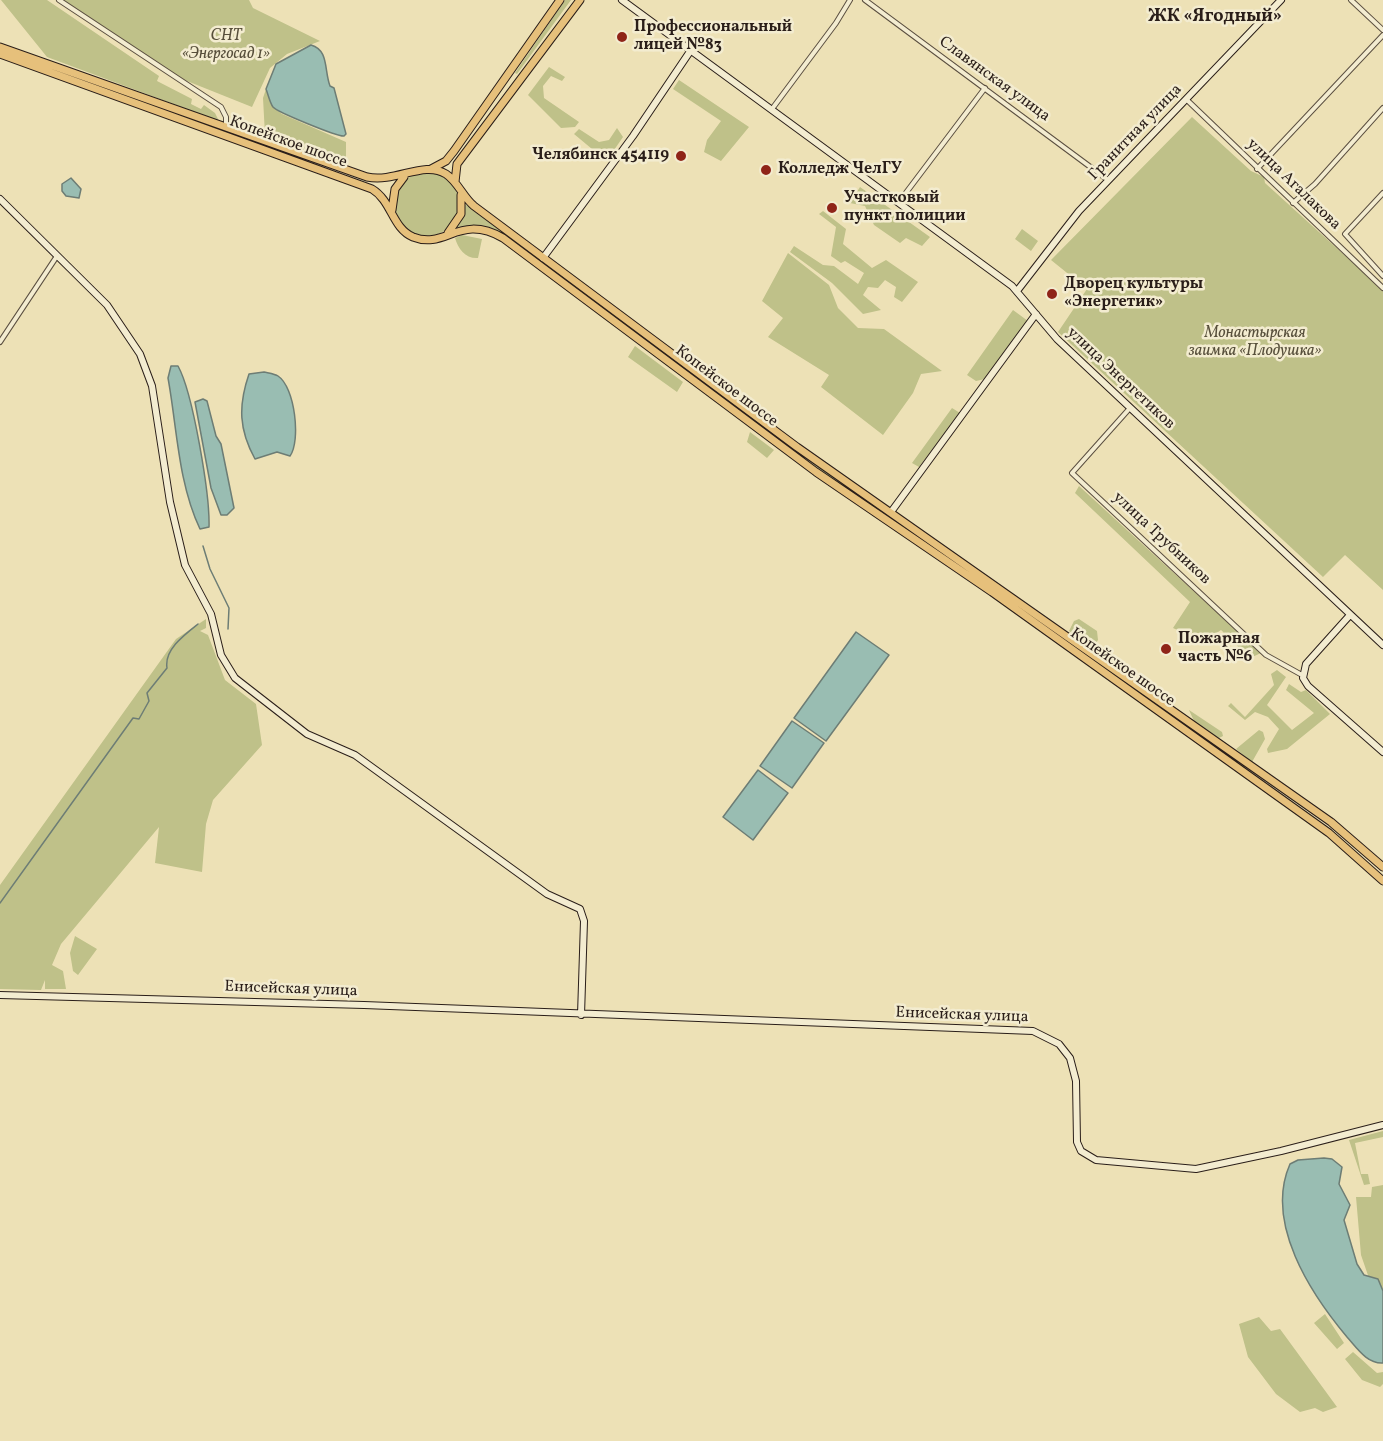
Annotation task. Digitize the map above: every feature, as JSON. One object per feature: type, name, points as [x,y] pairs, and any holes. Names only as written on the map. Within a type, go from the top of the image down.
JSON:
[{"type":"main road","points":[[431,169],[449,158],[560,0]]},
{"type":"main road","points":[[455,182],[457,164],[580,0]]},
{"type":"main road","name":"Копейское шоссе","points":[[0,47],[226,129],[367,177],[384,179],[431,169]]},
{"type":"main road","name":"Копейское шоссе","points":[[0,54],[362,185],[377,192],[392,210],[399,227],[409,235],[424,240],[460,230],[477,228],[503,238],[816,472],[1331,822],[1383,867]]},
{"type":"main road","points":[[510,74],[519,81]]},
{"type":"main road","points":[[431,169],[442,172],[455,182]]},
{"type":"main road","points":[[392,210],[394,189],[409,174]]},
{"type":"main road","name":"Копейское шоссе","points":[[455,182],[461,194],[474,206],[543,258],[797,447],[891,512],[1103,667]]},
{"type":"main road","points":[[440,237],[450,232],[459,219],[463,204],[461,194]]},
{"type":"main road","points":[[886,519],[891,512]]},
{"type":"main road","name":"Копейское шоссе","points":[[1125,682],[1329,833],[1383,881]]},
{"type":"street","name":"Копейское шоссе","points":[[59,0],[221,107],[226,117],[226,129]]},
{"type":"street","name":"улица Энергетиков","points":[[622,0],[1017,291],[1057,339],[1380,643]]},
{"type":"street","points":[[772,109],[836,23],[850,0]]},
{"type":"street","name":"Славянская улица","points":[[865,0],[1108,181]]},
{"type":"street","name":"Гранитная улица","points":[[1017,291],[1079,211],[1281,0]]},
{"type":"street","points":[[1352,0],[1383,30]]},
{"type":"street","points":[[1257,169],[1383,35]]},
{"type":"street","points":[[543,258],[633,136],[691,50]]},
{"type":"street","points":[[899,202],[985,88]]},
{"type":"street","name":"улица Агалакова","points":[[1187,100],[1383,288]]},
{"type":"street","points":[[1293,203],[1315,184],[1383,108]]},
{"type":"street","points":[[1383,193],[1345,234],[1383,276]]},
{"type":"street","points":[[0,199],[107,305],[140,354],[152,386],[178,544],[185,566],[211,614],[221,655],[235,678],[266,704],[316,740],[355,755],[547,894],[580,909],[584,921],[582,1015]]},
{"type":"street","points":[[0,342],[57,256]]},
{"type":"street","points":[[891,512],[1036,314]]},
{"type":"street","name":"улица Трубников","points":[[1131,408],[1072,473],[1266,655],[1302,675],[1308,686],[1383,752]]},
{"type":"street","points":[[1302,675],[1306,664],[1350,615]]},
{"type":"street","points":[[1380,643],[1383,635]]},
{"type":"street","name":"Енисейская улица","points":[[0,995],[364,1005],[1033,1031],[1059,1044],[1070,1058],[1076,1081],[1076,1127],[1080,1149],[1092,1159],[1110,1163],[1174,1169],[1215,1167],[1383,1125]]},
{"type":"green space","points":[[1,0],[47,0],[159,76],[157,81],[192,99],[191,104],[201,109],[204,105],[215,113],[219,121],[47,57]]},
{"type":"green space","name":"СНТ «Энергосад 1»","points":[[61,0],[249,0],[253,8],[320,41],[287,54],[270,68],[252,107],[172,75]]},
{"type":"green space","points":[[565,0],[571,0],[517,74],[515,73]]},
{"type":"green space","points":[[549,67],[565,77],[562,81],[551,76],[543,86],[544,98],[579,122],[575,127],[561,128],[528,95]]},
{"type":"green space","points":[[679,80],[749,127],[721,161],[704,152],[707,140],[721,121],[673,89]]},
{"type":"green space","points":[[266,89],[273,107],[282,114],[346,142],[346,163],[265,135],[263,98]]},
{"type":"green space","name":"Монастырская заимка «Плодушка»","points":[[1192,117],[1251,171],[1264,177],[1265,183],[1383,290],[1383,590],[1345,555],[1323,577],[1058,332],[1087,289],[1051,260]]},
{"type":"green space","points":[[617,128],[623,137],[612,153],[598,154],[574,134],[579,129],[599,142],[609,140]]},
{"type":"green space","points":[[427,172],[445,178],[453,186],[459,204],[453,222],[445,230],[427,236],[409,230],[401,222],[395,204],[401,186],[409,178]]},
{"type":"green space","points":[[860,187],[930,237],[922,246],[906,238],[900,243],[874,225],[865,206],[850,203]]},
{"type":"green space","points":[[465,204],[505,234],[480,225],[456,228],[462,220]]},
{"type":"green space","points":[[823,211],[846,229],[843,244],[872,268],[886,260],[918,282],[902,302],[894,297],[896,287],[885,280],[878,288],[868,287],[863,295],[881,310],[863,314],[832,283],[790,252],[794,246],[823,265],[834,266],[858,284],[864,273],[845,261],[841,263],[831,256],[836,227],[819,214]]},
{"type":"green space","points":[[1022,229],[1038,241],[1031,251],[1015,239]]},
{"type":"green space","points":[[462,235],[482,239],[478,258],[466,255],[460,249],[455,238]]},
{"type":"green space","points":[[507,235],[868,501],[868,502],[834,480]]},
{"type":"green space","points":[[788,253],[829,285],[838,308],[858,328],[884,329],[942,371],[921,374],[913,393],[883,435],[821,387],[829,375],[768,337],[783,318],[762,301]]},
{"type":"green space","points":[[1013,310],[1028,321],[985,379],[976,381],[967,375]]},
{"type":"green space","points":[[635,346],[683,382],[677,392],[628,357]]},
{"type":"green space","points":[[952,408],[960,413],[919,467],[912,463]]},
{"type":"green space","points":[[750,432],[774,450],[767,458],[747,442]]},
{"type":"green space","points":[[1079,486],[1261,653],[1250,658],[1221,630],[1203,642],[1173,628],[1190,602],[1075,493]]},
{"type":"green space","points":[[206,619],[206,628],[200,631],[208,635],[225,680],[256,704],[262,745],[213,800],[206,824],[202,872],[155,863],[159,827],[61,944],[52,965],[63,971],[66,989],[45,989],[45,980],[41,990],[0,989],[0,885],[176,639]]},
{"type":"green space","points":[[1079,619],[1097,631],[1098,640],[1093,647],[1069,631],[1074,621]]},
{"type":"green space","points":[[1277,670],[1286,677],[1267,705],[1292,730],[1314,713],[1286,690],[1289,684],[1301,692],[1306,690],[1330,714],[1287,749],[1268,753],[1267,749],[1279,729],[1268,717],[1255,712],[1245,720],[1228,706],[1231,703],[1245,717],[1274,685],[1271,674]]},
{"type":"green space","points":[[1189,710],[1222,732],[1223,736],[1219,738],[1194,721]]},
{"type":"green space","points":[[1259,730],[1263,732],[1265,739],[1252,762],[1236,749]]},
{"type":"green space","points":[[75,936],[97,949],[78,975],[73,971],[70,953]]},
{"type":"green space","points":[[1383,1131],[1383,1137],[1355,1143],[1361,1174],[1368,1174],[1370,1184],[1364,1185],[1349,1140]]},
{"type":"green space","points":[[1383,1185],[1383,1319],[1361,1255],[1356,1197],[1371,1197],[1372,1187]]},
{"type":"green space","points":[[1325,1314],[1344,1343],[1337,1349],[1314,1323]]},
{"type":"green space","points":[[1259,1317],[1271,1331],[1280,1329],[1337,1407],[1323,1412],[1315,1408],[1300,1412],[1276,1394],[1248,1357],[1239,1324]]},
{"type":"green space","points":[[1353,1352],[1377,1373],[1383,1372],[1383,1384],[1380,1387],[1362,1380],[1345,1359]]},
{"type":"water","points":[[311,45],[321,51],[325,61],[328,80],[330,86],[334,88],[346,134],[344,136],[320,129],[285,114],[273,107],[270,101],[266,89],[276,64]]},
{"type":"water","points":[[71,178],[81,189],[79,198],[66,196],[62,191],[62,184]]},
{"type":"water","points":[[171,366],[178,366],[184,379],[200,445],[207,492],[209,527],[200,529],[187,493],[179,455],[168,378]]},
{"type":"water","points":[[264,372],[277,375],[289,391],[296,427],[290,456],[277,452],[255,459],[246,438],[242,418],[245,386],[249,374]]},
{"type":"water","points":[[203,399],[207,401],[216,436],[221,444],[234,508],[227,515],[221,515],[211,488],[195,402]]},
{"type":"water","points":[[856,632],[889,655],[826,741],[794,718]]},
{"type":"water","points":[[792,721],[824,743],[792,788],[760,766]]},
{"type":"water","points":[[758,770],[788,793],[753,840],[723,817]]},
{"type":"water","points":[[1332,1159],[1342,1167],[1339,1184],[1350,1205],[1344,1220],[1357,1264],[1364,1275],[1378,1279],[1383,1291],[1383,1363],[1372,1361],[1363,1354],[1333,1320],[1306,1279],[1287,1233],[1283,1210],[1284,1187],[1290,1164],[1298,1160]]},
{"type":"waterway","points":[[203,546],[210,569],[229,608],[228,629]]},
{"type":"waterway","points":[[0,903],[133,718],[139,719],[149,701],[147,693],[167,668],[172,649],[198,624]]},
{"type":"place","name":"Профессиональный лицей №83","points":[[622,37]]},
{"type":"place","name":"Челябинск 454119","points":[[681,156]]},
{"type":"place","name":"Колледж ЧелГУ","points":[[766,170]]},
{"type":"place","name":"Участковый пункт полиции","points":[[832,208]]},
{"type":"place","name":"Дворец культуры «Энергетик»","points":[[1052,294]]},
{"type":"place","name":"Пожарная часть №6","points":[[1166,649]]},
{"type":"district","name":"ЖК «Ягодный»","points":[[1215,18]]}]
